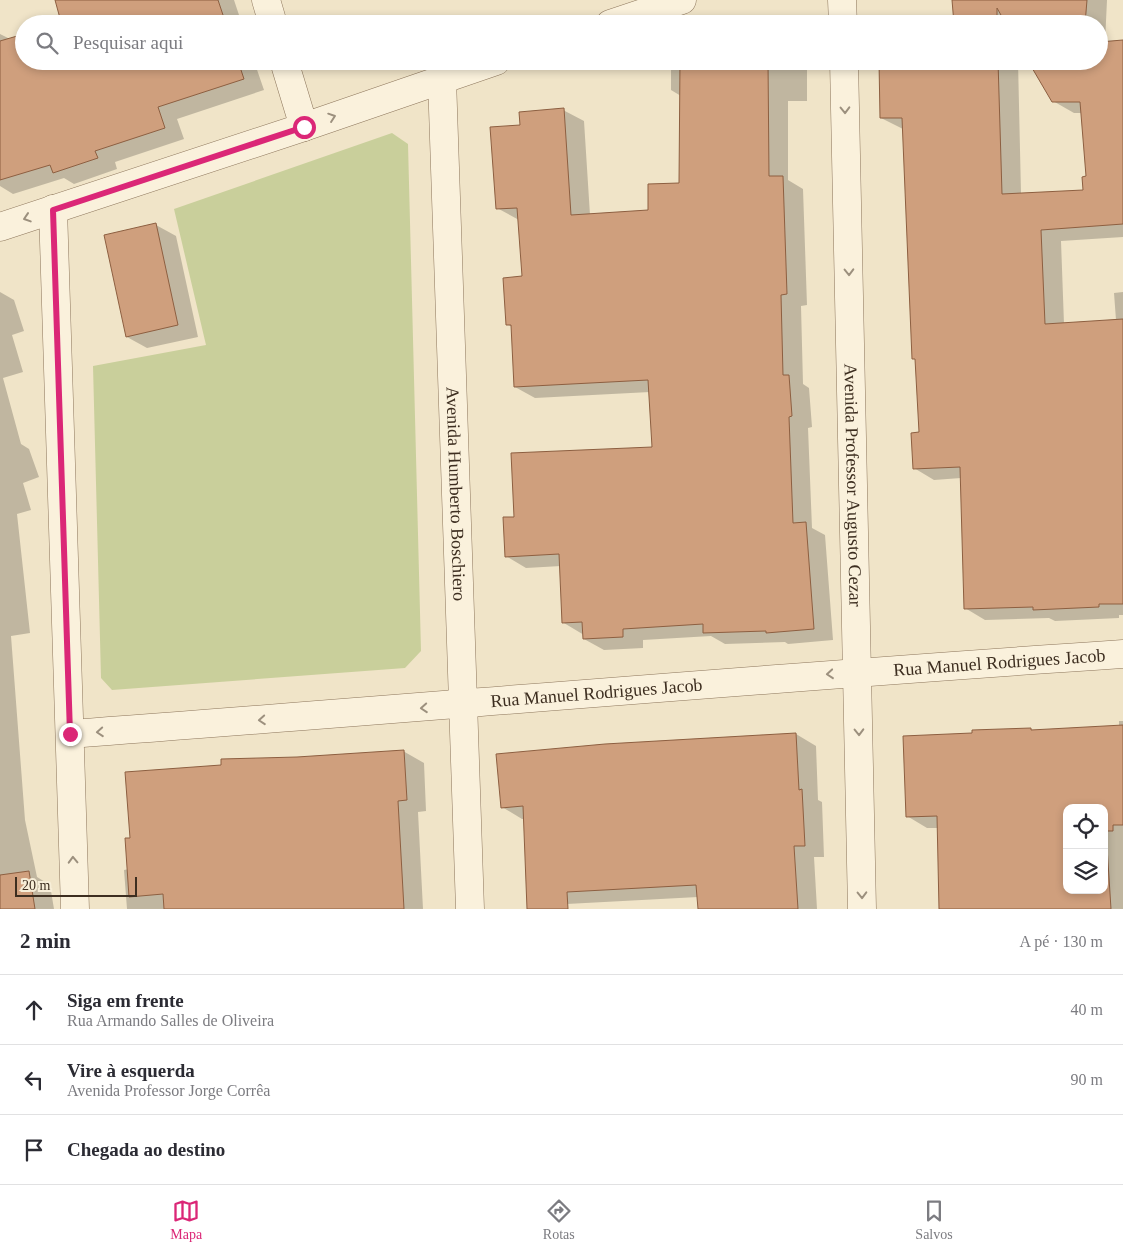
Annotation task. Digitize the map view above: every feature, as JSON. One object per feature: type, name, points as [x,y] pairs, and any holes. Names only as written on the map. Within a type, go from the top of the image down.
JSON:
[{"type":"street","points":[[266,0],[270,15]]},
{"type":"street","points":[[637,15],[682,0]]},
{"type":"street","points":[[842,0],[843,15]]},
{"type":"street","points":[[287,70],[304,127]]},
{"type":"street","points":[[0,227],[304,127],[469,70]]},
{"type":"street","name":"Avenida Professor Augusto Cezar","points":[[844,70],[862,909]]},
{"type":"street","name":"Avenida Humberto Boschiero","points":[[442,79],[470,909]]},
{"type":"street","points":[[53,210],[75,909]]},
{"type":"street","name":"Rua Manuel Rodrigues Jacob","points":[[70,734],[464,705],[858,672],[1123,654]]},
{"type":"green space","points":[[392,133],[408,144],[421,651],[405,668],[112,690],[101,678],[93,366],[206,345],[174,209]]},
{"type":"building","points":[[55,0],[218,0],[223,15],[59,15]]},
{"type":"building","points":[[952,0],[1087,0],[1086,15],[1001,15],[997,8],[997,15],[953,15]]},
{"type":"building","points":[[15,37],[15,70],[241,70],[244,79],[158,107],[165,128],[95,151],[98,158],[53,173],[50,165],[0,180],[0,41]]},
{"type":"building","points":[[1123,40],[1123,224],[1041,230],[1045,324],[1123,319],[1123,604],[1099,604],[1099,607],[1033,610],[1033,607],[964,609],[960,467],[913,469],[911,433],[919,432],[915,359],[912,359],[902,118],[880,118],[879,70],[998,70],[1002,194],[1083,190],[1082,177],[1086,176],[1080,102],[1052,102],[1033,70],[1108,70],[1108,41]]},
{"type":"building","points":[[680,70],[768,70],[769,176],[783,176],[787,294],[781,295],[783,375],[789,375],[792,416],[789,417],[793,523],[806,522],[814,629],[766,633],[766,631],[703,633],[703,624],[623,629],[623,637],[583,639],[582,622],[562,623],[559,554],[505,557],[503,517],[514,517],[511,453],[652,447],[648,380],[514,387],[511,325],[506,325],[503,278],[522,276],[517,208],[496,209],[490,127],[520,125],[519,112],[564,108],[571,215],[648,210],[648,184],[679,183]]},
{"type":"building","points":[[156,223],[178,325],[126,337],[104,235]]},
{"type":"building","points":[[1123,725],[1123,825],[1113,825],[1113,831],[1108,831],[1108,804],[1063,804],[1063,894],[1108,894],[1108,862],[1111,909],[939,909],[937,816],[906,817],[903,736],[972,733],[972,730],[1031,728],[1031,730]]},
{"type":"building","points":[[796,733],[799,790],[802,789],[805,846],[794,846],[798,909],[698,909],[696,885],[567,892],[568,909],[527,909],[523,806],[501,808],[496,754],[605,744]]},
{"type":"building","points":[[404,750],[407,800],[398,801],[404,909],[164,909],[163,894],[129,897],[125,838],[130,838],[125,772],[221,765],[221,759],[297,757]]},
{"type":"building","points":[[29,871],[35,909],[0,909],[0,875]]},
{"type":"route","points":[[70,734],[53,210],[304,127]]}]
